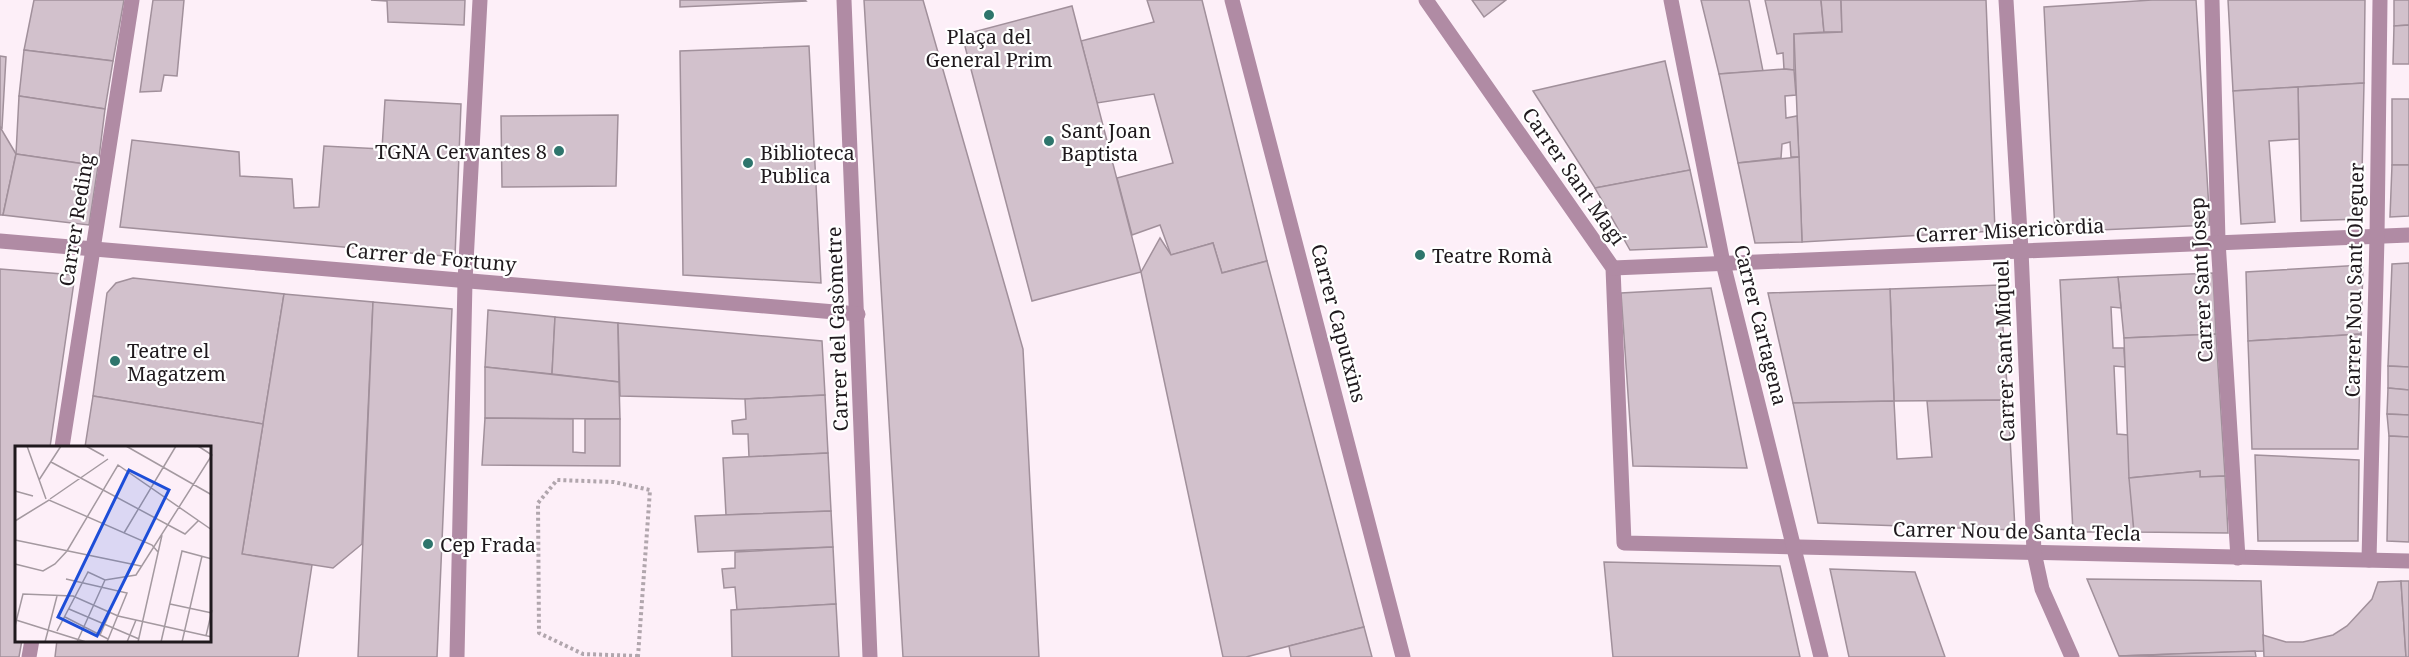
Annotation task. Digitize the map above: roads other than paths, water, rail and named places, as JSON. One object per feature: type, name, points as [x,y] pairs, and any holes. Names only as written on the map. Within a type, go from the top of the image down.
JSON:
[{"type":"street","name":"Carrer Reding","points":[[62,446],[132,0]]},
{"type":"street","points":[[457,657],[465,281],[480,0]]},
{"type":"street","name":"Carrer del Gasòmetre","points":[[844,0],[870,657]]},
{"type":"street","name":"Carrer Caputxins","points":[[1232,0],[1403,657]]},
{"type":"street","name":"Carrer Sant Magí","points":[[1425,0],[1613,268],[1624,543]]},
{"type":"street","name":"Carrer Cartagena","points":[[1671,0],[1723,263],[1821,657]]},
{"type":"street","name":"Carrer Sant Miquel","points":[[2006,0],[2021,250],[2034,552],[2042,589],[2072,657]]},
{"type":"street","name":"Carrer Sant Josep","points":[[2212,0],[2218,242],[2238,558]]},
{"type":"street","name":"Carrer Nou Sant Oleguer","points":[[2369,560],[2380,0]]},
{"type":"street","name":"Carrer Misericòrdia","points":[[1613,268],[2409,235]]},
{"type":"street","name":"Carrer de Fortuny","points":[[0,241],[858,314]]},
{"type":"street","name":"Carrer Nou de Santa Tecla","points":[[1624,543],[2409,561]]},
{"type":"street","points":[[29,657],[32,642]]},
{"type":"place","name":"Plaça del General Prim","points":[[989,15]]},
{"type":"place","name":"Sant Joan Baptista","points":[[1049,141]]},
{"type":"place","name":"TGNA Cervantes 8","points":[[559,151]]},
{"type":"place","name":"Biblioteca Publica","points":[[748,163]]},
{"type":"place","name":"Teatre Romà","points":[[1420,255]]},
{"type":"place","name":"Teatre el Magatzem","points":[[115,361]]},
{"type":"place","name":"Cep Frada","points":[[428,544]]}]
